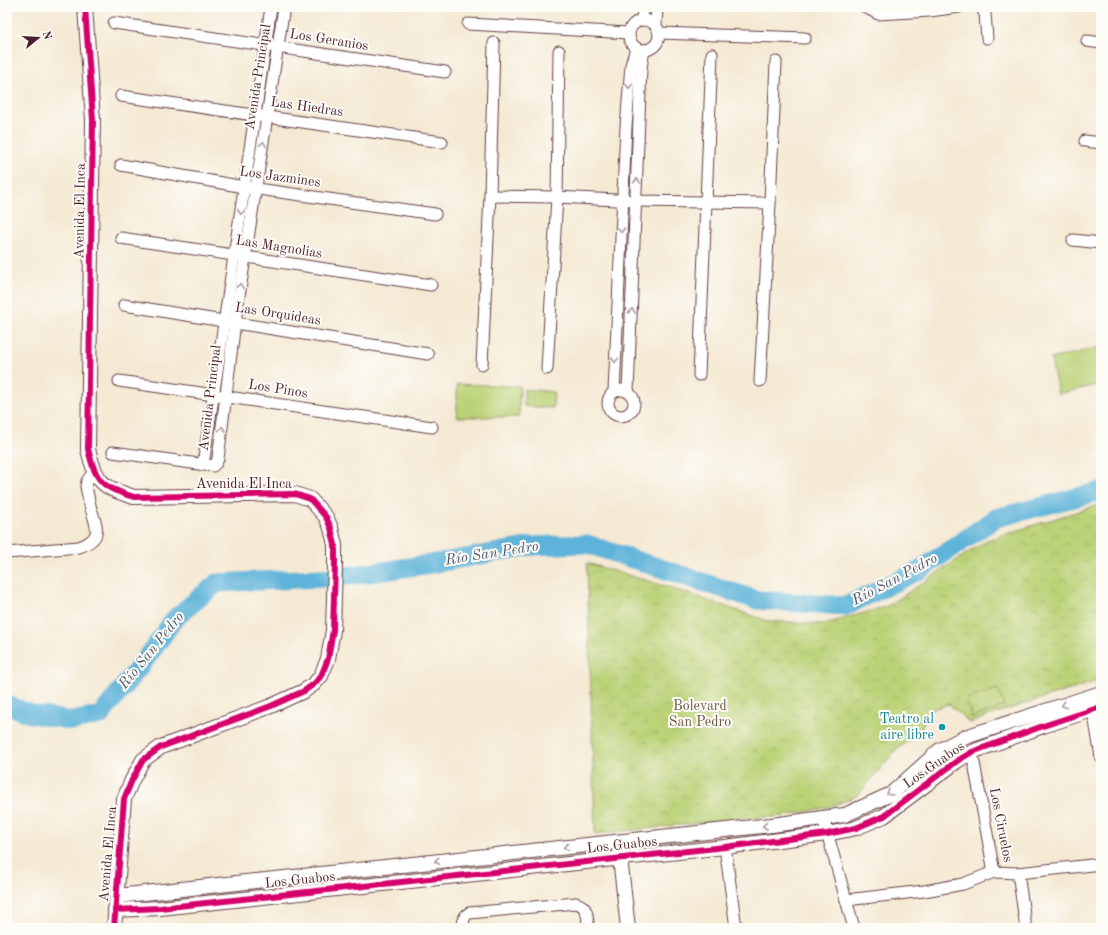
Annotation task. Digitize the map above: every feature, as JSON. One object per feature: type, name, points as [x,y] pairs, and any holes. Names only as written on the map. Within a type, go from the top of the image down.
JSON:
[{"type":"street","name":"Avenida El Inca","points":[[84,7],[93,120],[88,449],[91,463],[100,482],[115,491],[134,497],[295,494],[304,496],[310,499],[322,512],[331,528],[335,545],[333,630],[326,667],[314,684],[304,691],[271,706],[161,747],[143,760],[124,799],[114,928]]},
{"type":"street","name":"Avenida Principal","points":[[113,452],[204,465],[220,395],[250,188],[255,115],[271,7]]},
{"type":"street","name":"Avenida Principal","points":[[250,188],[267,117],[284,7]]},
{"type":"street","points":[[642,20],[643,7]]},
{"type":"street","points":[[657,7],[658,40],[656,45],[652,48],[640,49],[630,42],[628,33],[633,24],[642,20],[652,22],[657,29]]},
{"type":"street","points":[[865,7],[878,14],[959,7]]},
{"type":"street","points":[[980,7],[985,14],[987,38]]},
{"type":"street","name":"Los Geranios","points":[[114,23],[445,72]]},
{"type":"street","points":[[468,24],[628,33]]},
{"type":"street","points":[[657,29],[805,38]]},
{"type":"street","points":[[1087,41],[1101,43]]},
{"type":"street","points":[[482,365],[490,196],[494,43]]},
{"type":"street","points":[[614,392],[626,127],[631,65],[640,49]]},
{"type":"street","points":[[628,392],[639,129],[641,68],[640,49]]},
{"type":"street","points":[[547,369],[557,197],[559,51]]},
{"type":"street","points":[[700,375],[712,54]]},
{"type":"street","points":[[760,381],[776,62]]},
{"type":"street","name":"Las Hiedras","points":[[121,96],[442,142]]},
{"type":"street","points":[[626,127],[639,129]]},
{"type":"street","points":[[1085,141],[1101,143]]},
{"type":"street","name":"Los Jazmines","points":[[121,165],[250,188],[435,214]]},
{"type":"street","points":[[490,196],[557,197],[622,201],[770,203]]},
{"type":"street","name":"Las Magnolias","points":[[121,238],[431,286]]},
{"type":"street","points":[[1073,240],[1101,243]]},
{"type":"street","points":[[619,286],[633,287]]},
{"type":"street","name":"Las Orquideas","points":[[124,305],[428,354]]},
{"type":"street","name":"Los Pinos","points":[[119,381],[432,427]]},
{"type":"street","points":[[622,390],[628,392],[633,398],[633,408],[628,415],[618,417],[610,412],[608,408],[608,398],[614,392],[622,390]]},
{"type":"street","points":[[7,553],[79,547],[88,544],[94,539],[97,530],[86,487],[87,481],[95,470]]},
{"type":"street","name":"Los Guabos","points":[[116,896],[845,815],[891,794],[940,750],[965,737],[1101,693]]},
{"type":"street","points":[[1097,708],[1101,757]]},
{"type":"street","name":"Los Guabos","points":[[115,910],[160,908],[725,848],[827,834],[856,828],[884,816],[957,761],[972,752],[1097,708]]},
{"type":"street","name":"Los Ciruelos","points":[[972,752],[994,872],[1018,873],[1026,928]]},
{"type":"street","points":[[823,818],[854,928]]},
{"type":"street","points":[[619,841],[628,928]]},
{"type":"street","points":[[725,848],[736,928]]},
{"type":"street","points":[[1018,873],[1101,864]]},
{"type":"street","points":[[846,900],[930,890],[964,884],[994,872]]},
{"type":"street","points":[[464,928],[463,921],[465,916],[469,913],[576,903],[583,906],[586,910],[588,928]]},
{"type":"green space","points":[[1101,347],[1101,384],[1058,394],[1051,359]]},
{"type":"green space","points":[[457,384],[520,386],[519,417],[457,417]]},
{"type":"green space","points":[[524,389],[554,392],[553,408],[524,406]]},
{"type":"green space","name":"Bolevard San Pedro","points":[[1101,504],[1101,680],[996,713],[970,723],[949,704],[927,711],[921,732],[897,749],[857,796],[826,808],[784,816],[729,820],[595,834],[587,563],[665,586],[768,621],[824,624],[888,606],[987,540]]},
{"type":"green space","points":[[998,689],[1004,706],[972,718],[966,699]]},
{"type":"waterway","name":"Río San Pedro","points":[[7,705],[31,714],[73,721],[101,715],[149,655],[175,618],[217,583],[341,577],[437,563],[531,546],[587,544],[757,600],[846,606],[920,570],[996,518],[1101,491]]},
{"type":"cycle path","points":[[85,7],[93,120],[88,449],[97,476],[102,482],[114,490],[134,497],[295,494],[310,499],[326,517],[331,528],[335,545],[333,630],[328,659],[321,676],[314,684],[304,691],[271,706],[161,747],[143,760],[124,799],[114,928]]},
{"type":"cycle path","points":[[115,910],[160,908],[725,847],[827,834],[856,828],[884,816],[957,761],[972,752],[1101,707]]},
{"type":"place","name":"Teatro al aire libre","points":[[942,727]]}]
